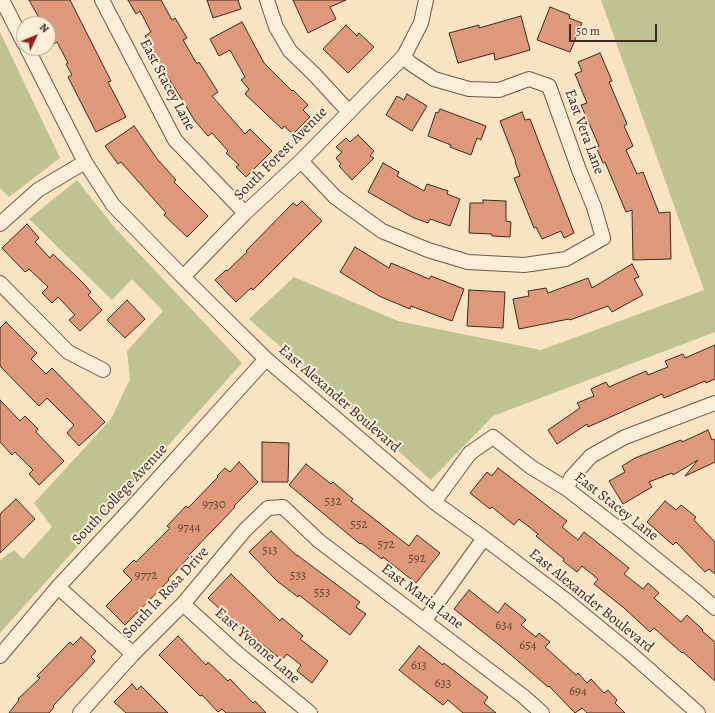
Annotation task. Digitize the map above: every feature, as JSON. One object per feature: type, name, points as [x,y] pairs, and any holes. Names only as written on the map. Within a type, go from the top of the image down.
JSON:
[{"type":"street","points":[[2,0],[16,27]]},
{"type":"street","name":"East Stacey Lane","points":[[102,0],[175,140],[246,213]]},
{"type":"street","points":[[267,0],[276,26],[290,50],[348,111]]},
{"type":"street","points":[[404,56],[421,23],[426,0]]},
{"type":"street","name":"East Alexander Boulevard","points":[[31,56],[85,162],[114,205],[183,277],[266,359],[434,502],[563,598],[629,652],[698,713]]},
{"type":"street","name":"South Forest Avenue","points":[[183,277],[246,213],[301,161],[348,111],[404,56]]},
{"type":"street","name":"East Vera Lane","points":[[301,161],[335,196],[382,231],[428,250],[468,262],[524,265],[566,259],[603,238],[594,206],[579,170],[549,86],[529,79],[499,90],[469,89],[434,79],[410,63],[404,56]]},
{"type":"street","points":[[0,224],[38,190],[85,162]]},
{"type":"street","points":[[0,283],[68,352],[103,370]]},
{"type":"street","name":"South College Avenue","points":[[0,656],[58,587],[266,359]]},
{"type":"street","points":[[567,489],[571,478],[591,456],[625,437],[715,403]]},
{"type":"street","name":"East Stacey Lane","points":[[434,502],[470,453],[493,437],[532,467],[567,489],[629,537],[715,608]]},
{"type":"street","name":"South la Rosa Drive","points":[[85,711],[132,654],[183,604],[245,530],[268,508],[283,507]]},
{"type":"street","name":"East Maria Lane","points":[[283,507],[319,541],[425,620],[523,696],[542,713]]},
{"type":"street","points":[[425,620],[484,538]]},
{"type":"street","points":[[58,587],[132,654]]},
{"type":"street","name":"East Yvonne Lane","points":[[183,604],[238,654],[310,713]]},
{"type":"green space","points":[[601,0],[715,0],[715,332],[493,416],[431,480],[249,319],[294,277],[398,321],[541,350],[704,290]]},
{"type":"green space","points":[[0,32],[60,158],[9,197],[0,188]]},
{"type":"green space","points":[[77,180],[115,228],[242,363],[0,633],[0,560],[14,550],[23,559],[52,527],[34,503],[111,419],[130,379],[127,351],[163,311],[132,279],[112,300],[29,219]]},
{"type":"building","points":[[29,0],[70,0],[111,81],[108,82],[126,117],[96,132],[68,77],[72,75],[66,64],[68,63],[56,43],[56,16],[38,16]]},
{"type":"building","points":[[128,0],[161,0],[172,20],[175,18],[187,38],[183,40],[197,64],[199,62],[218,92],[212,96],[245,134],[250,129],[272,151],[246,177],[236,167],[239,165],[226,153],[228,151],[212,133],[208,136],[195,121],[152,51],[153,50],[145,36],[151,32],[140,11],[136,14]]},
{"type":"building","points":[[207,0],[238,0],[241,9],[213,18]]},
{"type":"building","points":[[293,0],[346,0],[330,7],[336,19],[308,33]]},
{"type":"building","points":[[550,7],[570,15],[569,18],[582,23],[570,52],[537,40]]},
{"type":"building","points":[[521,16],[530,50],[495,60],[494,53],[458,63],[449,33],[479,25],[479,28]]},
{"type":"building","points":[[242,22],[264,63],[308,105],[303,110],[310,117],[293,134],[284,126],[282,129],[245,94],[249,89],[241,80],[245,77],[230,50],[219,56],[210,39]]},
{"type":"building","points":[[346,25],[357,36],[359,33],[374,47],[348,73],[323,49]]},
{"type":"building","points":[[600,53],[612,81],[609,82],[627,124],[624,126],[633,146],[626,150],[637,174],[643,172],[659,213],[670,212],[671,259],[633,260],[632,210],[626,212],[605,162],[603,163],[596,147],[599,146],[581,105],[587,103],[575,74],[582,71],[578,62]]},
{"type":"building","points":[[407,94],[427,106],[412,131],[386,115],[397,96],[404,100]]},
{"type":"building","points":[[440,109],[486,126],[481,140],[477,138],[471,155],[428,136],[436,112],[438,113]]},
{"type":"building","points":[[522,112],[525,120],[530,119],[574,233],[564,238],[561,231],[542,239],[536,227],[534,228],[514,178],[520,176],[500,121]]},
{"type":"building","points":[[134,126],[158,160],[176,180],[174,182],[208,216],[187,237],[164,215],[166,213],[121,162],[118,164],[105,146]]},
{"type":"building","points":[[358,135],[374,151],[370,156],[374,158],[352,180],[339,166],[341,164],[336,158],[342,152],[336,147],[346,138],[350,142]]},
{"type":"building","points":[[383,163],[399,172],[397,176],[424,191],[427,184],[448,191],[447,194],[460,199],[450,226],[430,219],[428,223],[414,218],[368,192]]},
{"type":"building","points":[[483,200],[506,201],[506,221],[511,222],[510,237],[492,236],[492,234],[469,233],[470,203],[483,203]]},
{"type":"building","points":[[302,201],[322,221],[253,290],[251,288],[236,302],[215,280],[247,252],[246,251],[293,203],[297,206]]},
{"type":"building","points":[[27,224],[39,238],[35,242],[50,258],[53,254],[82,282],[91,292],[88,295],[102,310],[80,331],[69,320],[75,315],[58,297],[52,303],[42,293],[48,287],[29,269],[25,272],[2,248]]},
{"type":"building","points":[[355,247],[389,268],[391,263],[429,279],[431,276],[464,289],[452,321],[411,306],[410,309],[379,296],[340,272]]},
{"type":"building","points":[[632,264],[639,277],[634,279],[643,295],[612,312],[608,306],[570,320],[519,329],[513,299],[529,296],[528,291],[546,288],[548,293],[588,278],[592,288]]},
{"type":"building","points":[[469,290],[505,292],[503,328],[467,326]]},
{"type":"building","points":[[127,300],[145,319],[125,338],[107,320]]},
{"type":"building","points":[[6,322],[37,353],[31,359],[46,374],[52,368],[105,422],[79,446],[67,433],[74,425],[47,398],[39,406],[0,366],[0,328]]},
{"type":"building","points":[[715,345],[715,379],[706,383],[705,381],[664,398],[662,394],[588,427],[587,424],[557,444],[548,430],[580,408],[577,403],[594,396],[591,389],[606,382],[609,387],[646,371],[648,375],[668,367],[665,361],[683,354],[685,358]]},
{"type":"building","points":[[0,400],[20,421],[25,416],[38,429],[36,432],[64,461],[39,485],[29,474],[33,470],[15,452],[12,455],[0,442]]},
{"type":"building","points":[[708,430],[712,440],[715,439],[715,462],[685,476],[698,460],[673,475],[672,473],[649,482],[652,487],[623,504],[609,481],[625,472],[622,466],[635,458],[681,440],[682,442]]},
{"type":"building","points":[[262,442],[289,443],[288,482],[262,482]]},
{"type":"building","points":[[239,462],[258,482],[189,555],[190,556],[168,579],[169,580],[125,625],[106,606],[132,580],[123,571],[134,560],[136,562],[170,528],[167,526],[186,506],[188,508],[225,468],[230,472]]},
{"type":"building","points":[[306,464],[331,484],[333,482],[353,499],[351,501],[409,546],[417,535],[440,553],[416,583],[383,557],[382,559],[361,543],[360,544],[289,485]]},
{"type":"building","points":[[498,468],[567,521],[562,527],[578,540],[584,532],[629,568],[624,574],[643,589],[648,583],[659,593],[654,598],[681,622],[687,615],[703,630],[702,631],[715,642],[715,681],[654,628],[650,632],[624,608],[594,584],[598,579],[582,566],[577,572],[536,536],[538,534],[519,519],[514,525],[492,507],[490,509],[470,493],[487,472],[492,476]]},
{"type":"building","points":[[16,499],[35,519],[0,553],[0,514]]},
{"type":"building","points":[[665,501],[676,510],[681,505],[696,517],[694,520],[715,542],[715,574],[709,569],[705,572],[676,542],[673,545],[647,522]]},
{"type":"building","points":[[271,531],[297,556],[360,602],[356,607],[366,614],[350,635],[299,595],[298,597],[277,581],[249,552]]},
{"type":"building","points":[[231,574],[280,621],[282,618],[303,636],[300,639],[328,661],[312,683],[297,671],[301,665],[287,654],[282,660],[256,639],[254,641],[208,598]]},
{"type":"building","points":[[469,590],[498,613],[505,603],[526,620],[521,625],[536,637],[539,633],[550,642],[545,647],[576,675],[578,673],[587,683],[591,679],[604,693],[608,690],[617,700],[615,703],[625,713],[587,713],[582,708],[575,713],[549,686],[548,687],[503,648],[454,609]]},
{"type":"building","points":[[178,636],[206,665],[208,662],[228,681],[230,679],[253,703],[255,701],[266,713],[226,713],[222,709],[218,712],[159,655]]},
{"type":"building","points":[[81,637],[96,651],[91,657],[95,661],[53,706],[54,707],[49,713],[9,713],[19,700],[18,699],[40,678],[37,676],[70,642],[73,645]]},
{"type":"building","points":[[419,646],[488,697],[484,703],[496,713],[463,713],[448,700],[443,705],[399,670]]},
{"type":"building","points":[[132,684],[137,690],[141,686],[168,713],[126,713],[114,702]]}]
